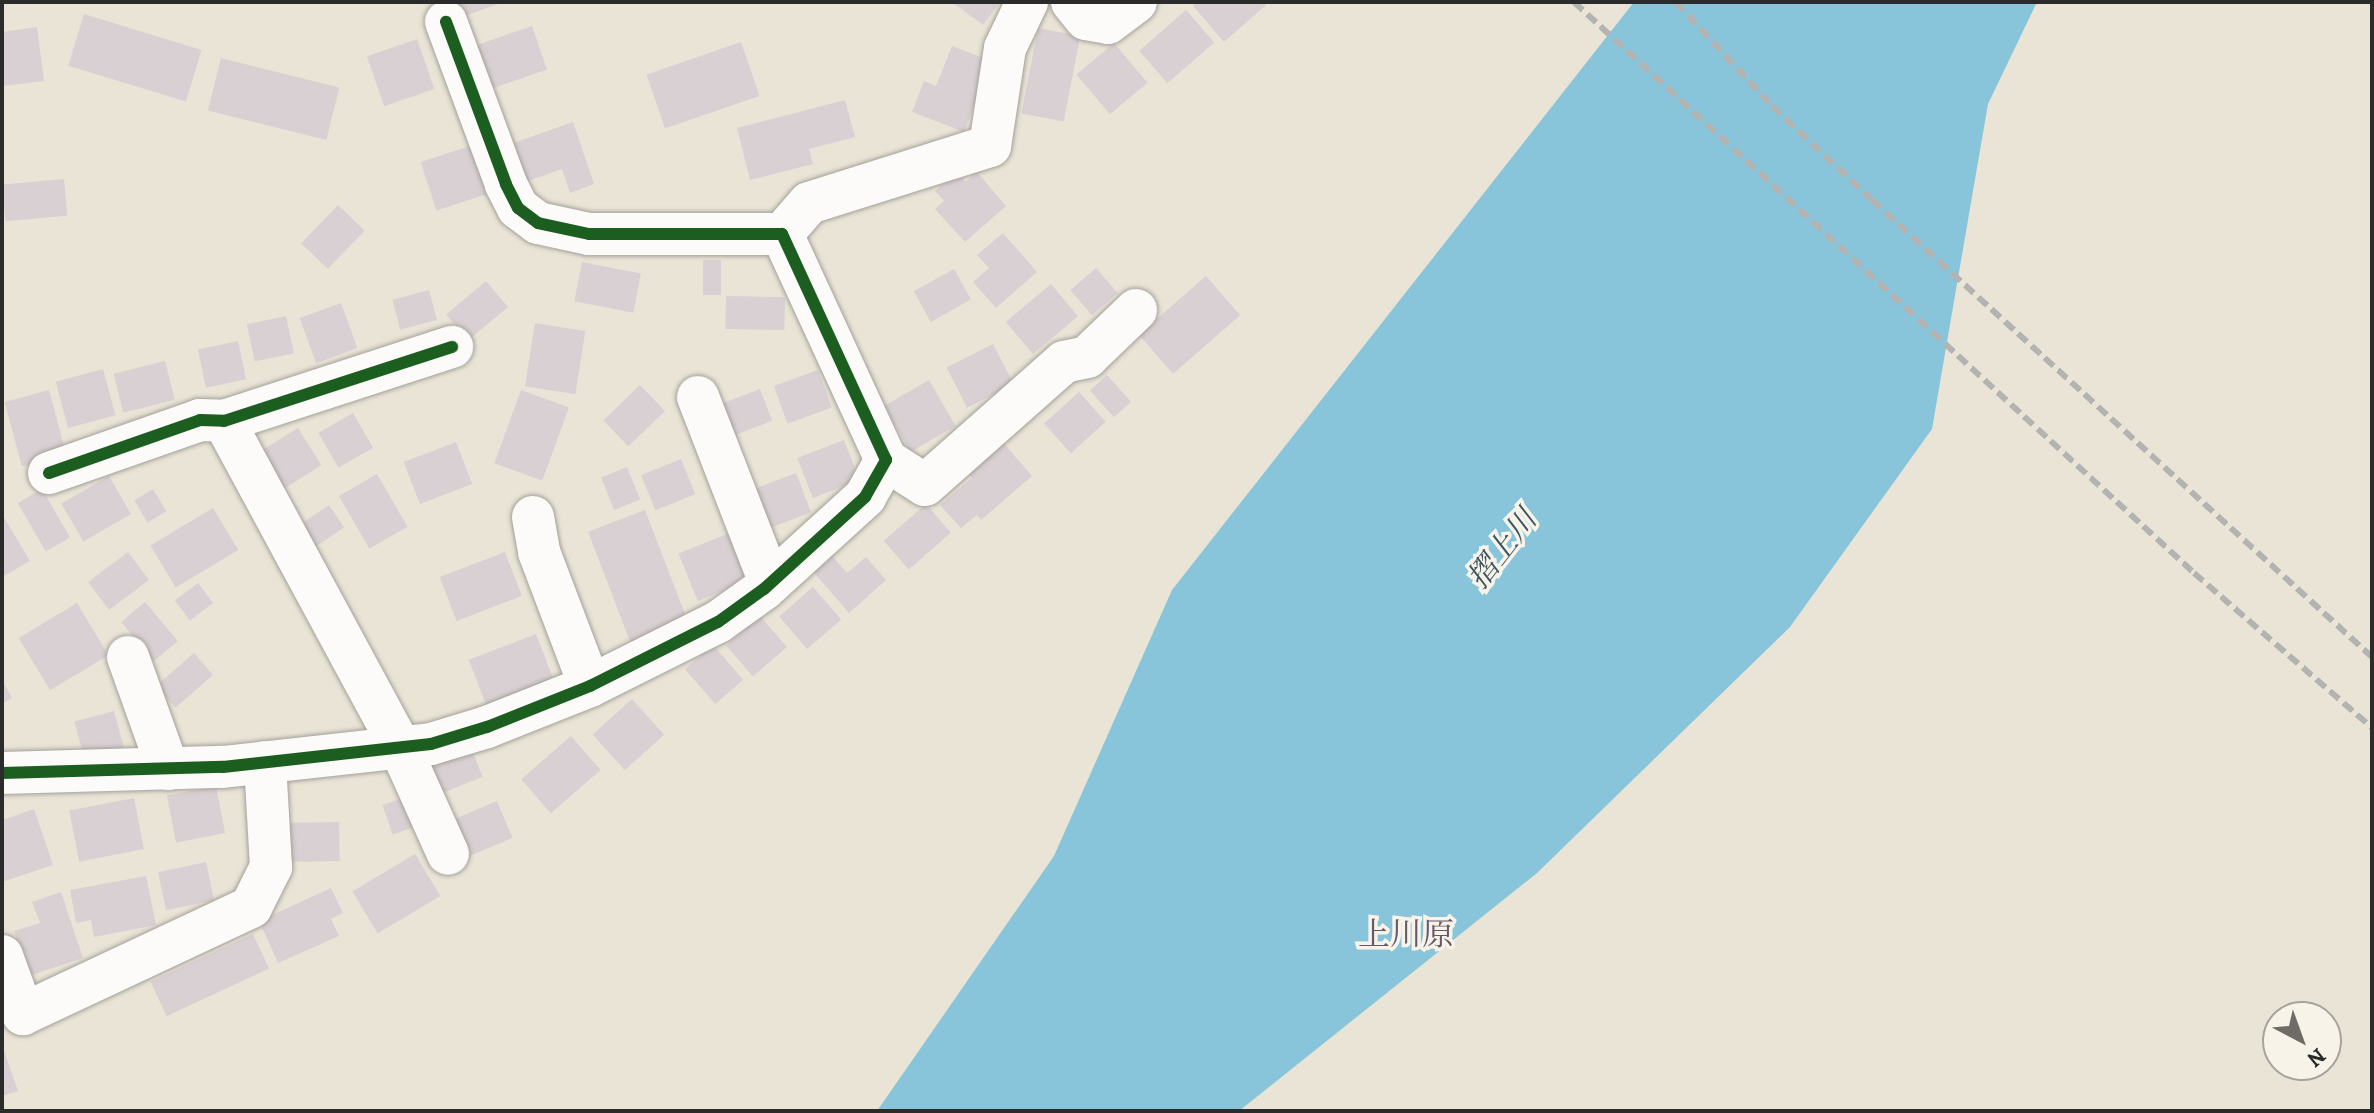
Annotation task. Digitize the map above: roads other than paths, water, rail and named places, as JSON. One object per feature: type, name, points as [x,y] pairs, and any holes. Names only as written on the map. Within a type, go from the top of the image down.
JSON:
[{"type":"street","points":[[446,22],[506,184],[518,208],[538,223],[589,234],[782,234],[809,203],[990,146],[1005,48],[1027,2]]},
{"type":"street","points":[[1072,2],[1086,19],[1108,23],[1136,2]]},
{"type":"street","points":[[782,234],[886,460],[925,485],[1064,362],[1087,357],[1136,310]]},
{"type":"street","points":[[49,473],[200,420],[224,421],[452,347]]},
{"type":"street","points":[[698,397],[770,583]]},
{"type":"street","points":[[224,421],[400,747],[448,854]]},
{"type":"street","points":[[2,773],[168,769],[265,762],[431,744],[487,727],[590,686],[718,622],[770,583],[865,497],[886,460]]},
{"type":"street","points":[[533,517],[539,552],[590,686]]},
{"type":"street","points":[[128,657],[168,769]]},
{"type":"street","points":[[2,956],[10,1002],[23,1014],[251,907],[271,867],[265,762]]},
{"type":"water","name":"摺上川","points":[[1634,2],[2037,2],[1988,104],[1932,429],[1790,627],[1537,873],[1239,1111],[877,1111],[1054,856],[1172,590]]},
{"type":"railway","points":[[1574,2],[2194,573],[2372,728]]},
{"type":"railway","points":[[1676,2],[1772,106],[2372,657]]},
{"type":"district","name":"上川原","points":[[1406,934]]}]
